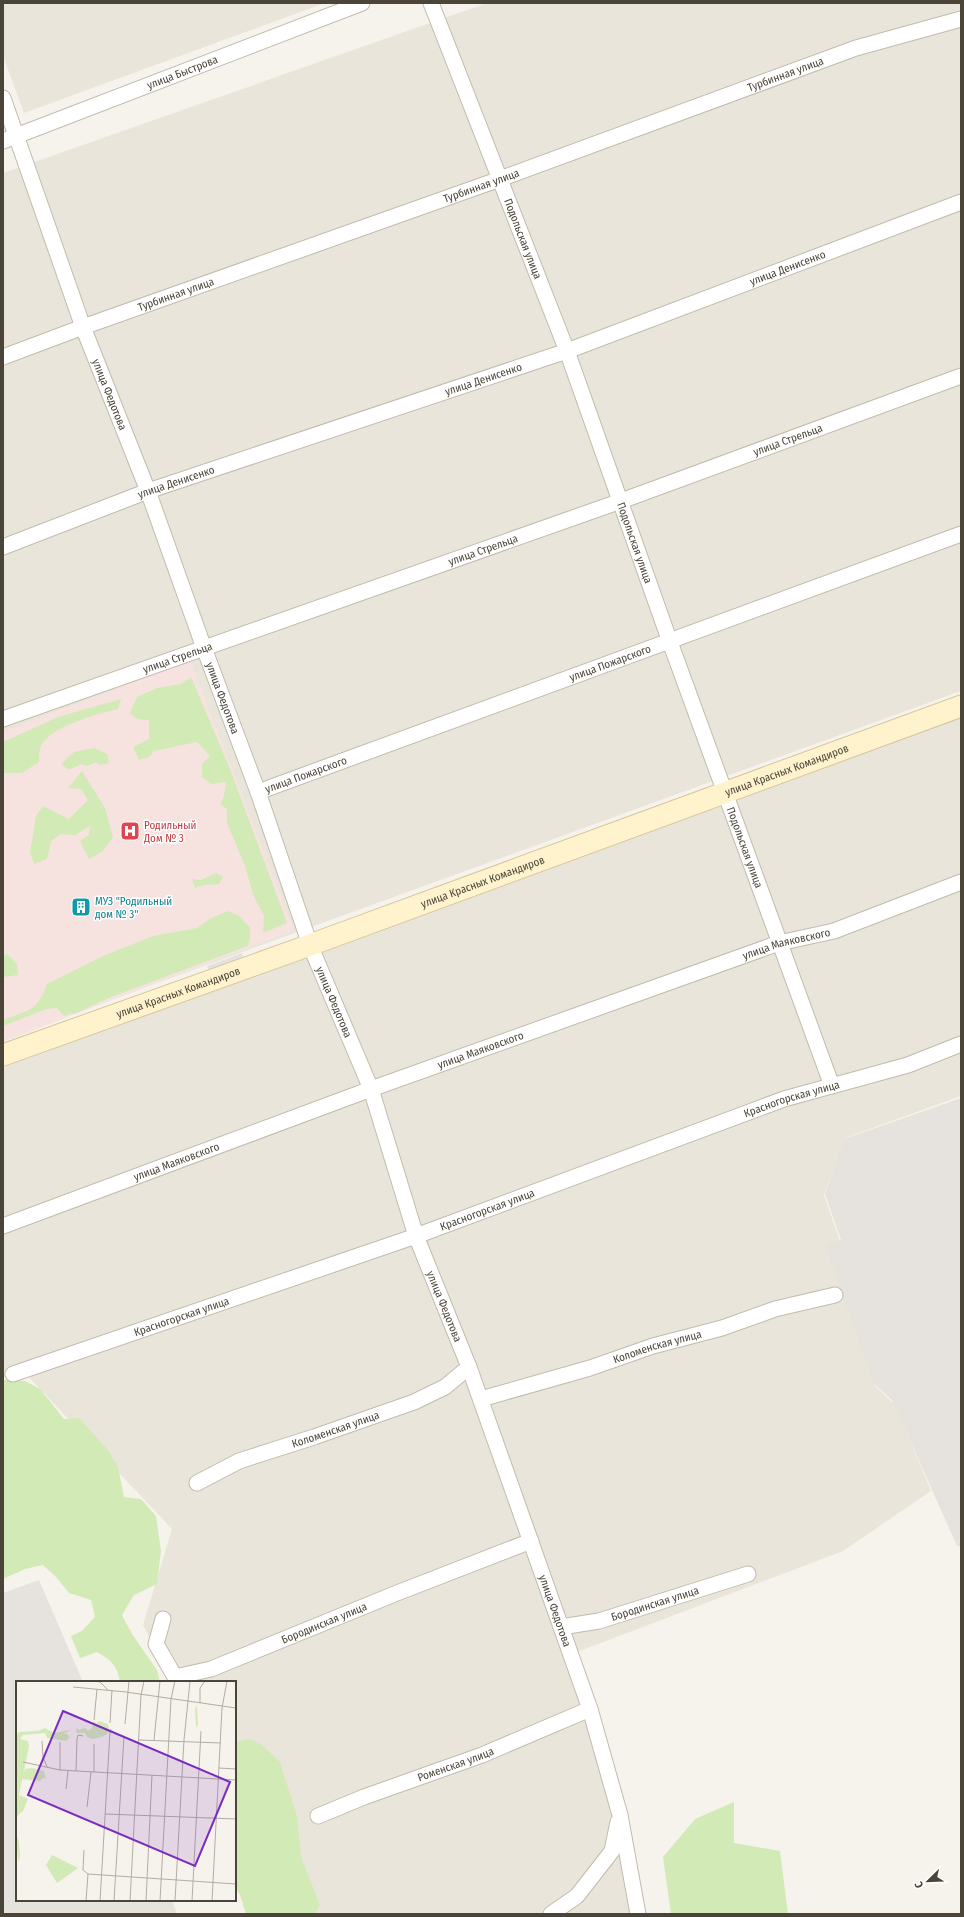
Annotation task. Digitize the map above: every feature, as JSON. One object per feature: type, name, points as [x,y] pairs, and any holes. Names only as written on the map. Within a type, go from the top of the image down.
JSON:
[{"type":"street","name":"улица Быстрова","points":[[10,139],[362,3]]},
{"type":"street","name":"Подольская улица","points":[[431,3],[567,351],[670,642],[832,1086]]},
{"type":"street","name":"Турбинная улица","points":[[3,357],[83,327],[500,179],[856,48],[961,19]]},
{"type":"street","name":"улица Федотова","points":[[3,98],[10,139],[148,491],[204,648],[258,792],[310,945],[371,1089],[416,1236],[470,1367],[590,1709],[620,1815],[638,1914]]},
{"type":"street","name":"улица Денисенко","points":[[3,547],[148,491],[567,351],[961,202]]},
{"type":"street","name":"улица Стрельца","points":[[3,720],[621,501],[961,376]]},
{"type":"street","name":"улица Пожарского","points":[[258,792],[961,534]]},
{"type":"street","name":"улица Красных Командиров","points":[[3,1055],[310,945],[961,706]]},
{"type":"street","name":"улица Маяковского","points":[[3,1226],[371,1089],[779,943],[834,931],[961,882]]},
{"type":"street","name":"Красногорская улица","points":[[13,1374],[416,1236],[784,1099],[908,1065],[961,1044]]},
{"type":"street","name":"Коломенская улица","points":[[481,1399],[590,1368],[653,1346],[722,1328],[775,1309],[835,1295]]},
{"type":"street","name":"Коломенская улица","points":[[197,1483],[239,1461],[314,1437],[414,1402],[445,1387],[470,1367]]},
{"type":"street","name":"Бородинская улица","points":[[163,1619],[156,1644],[175,1676],[211,1669],[397,1593],[531,1541]]},
{"type":"street","name":"Бородинская улица","points":[[561,1627],[599,1621],[748,1574]]},
{"type":"street","name":"Роменская улица","points":[[318,1816],[364,1797],[482,1755],[590,1709]]},
{"type":"street","points":[[551,1914],[577,1896],[612,1851],[620,1815]]},
{"type":"shaded area","points":[[3,3],[325,3],[24,113],[3,56]]},
{"type":"shaded area","points":[[487,3],[961,3],[961,691],[3,1039],[3,173]]},
{"type":"shaded area","name":"Родильный Дом № 3","points":[[190,660],[294,930],[3,1042],[3,732]]},
{"type":"shaded area","points":[[961,703],[961,1096],[845,1138],[824,1195],[840,1241],[849,1310],[875,1386],[895,1405],[931,1491],[843,1551],[577,1652],[642,1914],[295,1914],[236,1801],[236,1681],[173,1681],[143,1625],[172,1529],[23,1371],[3,1377],[3,1063]]},
{"type":"shaded area","points":[[242,953],[244,960],[209,973],[207,966]]},
{"type":"shaded area","points":[[961,1098],[961,1546],[957,1546],[892,1400],[874,1384],[825,1245],[841,1240],[825,1194],[844,1139]]},
{"type":"shaded area","points":[[39,1580],[83,1681],[16,1681],[16,1901],[172,1901],[177,1914],[3,1914],[3,1593]]},
{"type":"green space","points":[[191,677],[230,769],[287,923],[263,933],[264,916],[254,897],[245,866],[227,823],[227,809],[220,804],[224,796],[226,782],[212,784],[202,777],[202,764],[210,756],[197,742],[154,751],[149,757],[139,760],[133,747],[149,739],[149,720],[137,719],[130,713],[137,697],[157,688],[181,684]]},
{"type":"green space","points":[[121,699],[118,709],[75,722],[54,732],[41,746],[39,752],[39,762],[22,773],[3,773],[3,742],[58,717]]},
{"type":"green space","points":[[94,748],[107,754],[109,763],[100,765],[96,762],[87,766],[81,764],[69,770],[61,764],[74,752]]},
{"type":"green space","points":[[82,771],[105,808],[113,837],[103,851],[89,859],[80,841],[89,835],[90,826],[75,835],[61,834],[51,841],[47,859],[34,864],[30,852],[36,816],[43,806],[69,819],[88,800],[81,789],[68,788]]},
{"type":"green space","points":[[216,873],[223,877],[219,884],[205,885],[195,888],[192,879],[201,880]]},
{"type":"green space","points":[[227,911],[238,915],[250,927],[248,946],[111,997],[79,1012],[64,1016],[57,1008],[46,1009],[3,1026],[3,1020],[31,1009],[39,1000],[47,984],[103,956],[153,936],[197,928],[210,919]]},
{"type":"green space","points":[[7,954],[17,964],[18,975],[3,977],[3,955]]},
{"type":"green space","points":[[3,1380],[25,1381],[40,1389],[64,1419],[79,1418],[108,1450],[118,1467],[124,1497],[141,1499],[156,1516],[161,1551],[157,1584],[134,1595],[122,1615],[132,1634],[157,1670],[160,1681],[120,1681],[113,1664],[97,1652],[80,1658],[71,1636],[82,1631],[95,1617],[91,1600],[69,1593],[56,1577],[43,1565],[25,1569],[3,1579]]},
{"type":"green space","points":[[250,1739],[262,1745],[280,1762],[297,1816],[301,1857],[320,1905],[315,1914],[246,1914],[240,1895],[236,1889],[236,1742]]},
{"type":"green space","points":[[734,1802],[734,1843],[780,1851],[788,1914],[671,1914],[663,1857],[695,1819]]},
{"type":"place","name":"Родильный Дом № 3","points":[[130,831]]},
{"type":"place","name":"МУЗ \"Родильный дом № 3\"","points":[[81,907]]}]
